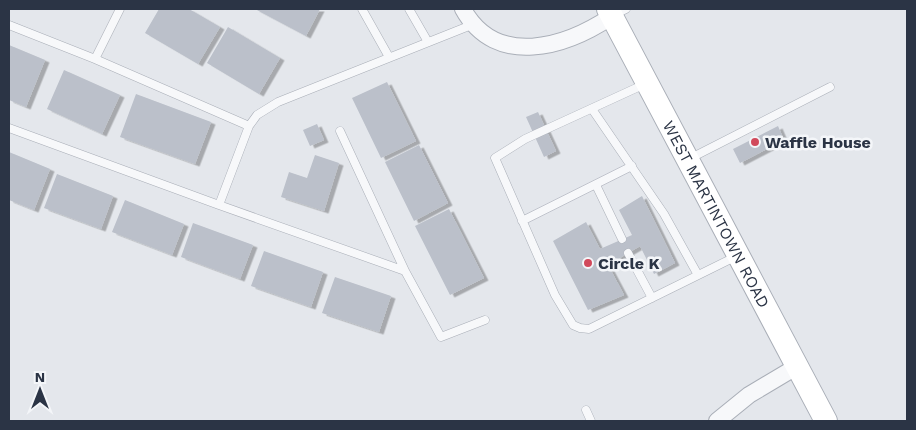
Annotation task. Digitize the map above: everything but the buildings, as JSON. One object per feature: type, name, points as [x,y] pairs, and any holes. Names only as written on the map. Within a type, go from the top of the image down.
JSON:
[{"type":"main road","name":"WEST MARTINTOWN ROAD","points":[[615,11],[647,83],[826,421]]},
{"type":"street","points":[[463,9],[474,24],[492,39],[513,47],[543,46],[558,42],[596,25],[615,11]]},
{"type":"street","points":[[717,421],[749,395],[796,367]]},
{"type":"lane","points":[[95,59],[120,9]]},
{"type":"lane","points":[[362,9],[389,57]]},
{"type":"lane","points":[[409,9],[428,42]]},
{"type":"lane","points":[[219,205],[248,126],[256,115],[278,102],[474,24]]},
{"type":"lane","points":[[9,25],[95,59],[248,126]]},
{"type":"lane","points":[[647,83],[525,139],[496,158],[555,295],[572,325],[589,329],[737,255]]},
{"type":"lane","points":[[688,160],[830,87]]},
{"type":"lane","points":[[592,109],[664,214],[698,275]]},
{"type":"lane","points":[[9,128],[405,271]]},
{"type":"lane","points":[[340,131],[405,271],[441,337],[485,320]]},
{"type":"lane","points":[[522,221],[632,166]]},
{"type":"lane","points":[[596,185],[622,239]]},
{"type":"lane","points":[[628,253],[652,298]]},
{"type":"lane","points":[[586,410],[591,421]]},
{"type":"place","name":"Waffle House","points":[[755,142]]},
{"type":"place","name":"Circle K","points":[[588,263]]}]
